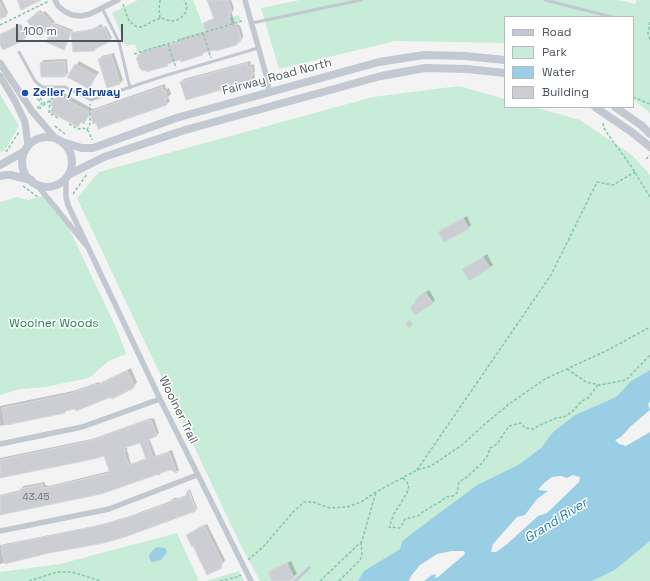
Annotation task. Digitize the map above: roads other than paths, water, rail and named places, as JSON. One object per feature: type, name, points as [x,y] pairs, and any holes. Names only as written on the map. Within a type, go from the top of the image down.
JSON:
[{"type":"main road","name":"Fairway Road North","points":[[62,139],[82,148],[93,148],[176,118],[379,62],[424,55],[465,56],[504,60]]},
{"type":"main road","points":[[0,176],[11,175],[44,186],[53,186],[58,184],[67,176],[104,157],[185,130],[381,76],[425,68],[467,69],[504,73]]},
{"type":"main road","points":[[597,108],[634,132],[650,147]]},
{"type":"main road","points":[[616,108],[641,125],[650,134]]},
{"type":"main road","points":[[0,165],[27,148],[36,139],[44,137],[62,139],[72,156],[72,166],[67,176]]},
{"type":"main road","points":[[27,148],[22,164],[24,171],[34,182]]},
{"type":"street","points":[[52,1],[72,16],[90,14],[118,0]]},
{"type":"street","points":[[245,0],[259,48],[269,92]]},
{"type":"street","points":[[0,63],[27,105],[62,139]]},
{"type":"street","points":[[0,76],[15,101],[25,122],[27,148]]},
{"type":"street","name":"Woolner Trail","points":[[67,176],[66,197],[68,205],[87,247],[197,475],[251,581]]},
{"type":"street","name":"Woolner Trail","points":[[34,182],[87,247]]},
{"type":"street","points":[[0,444],[82,427],[160,399]]},
{"type":"street","points":[[0,532],[109,509],[197,475]]},
{"type":"lane","points":[[252,23],[361,0]]},
{"type":"lane","points":[[545,0],[612,16]]},
{"type":"lane","points":[[102,8],[119,42],[130,88]]},
{"type":"lane","points":[[19,52],[35,81],[42,87],[65,87],[91,100],[259,48]]},
{"type":"lane","points":[[295,581],[308,568]]},
{"type":"water","name":"Grand River","points":[[650,370],[650,402],[648,404],[650,410],[631,426],[621,437],[615,440],[619,444],[626,446],[650,432],[650,541],[615,570],[592,581],[424,581],[432,575],[436,574],[435,578],[438,577],[465,554],[464,551],[452,551],[437,554],[420,565],[409,581],[358,581],[364,571],[400,549],[402,542],[406,538],[477,485],[518,465],[541,448],[553,432],[575,415],[616,397],[631,381]],"holes":[[[573,475],[580,477],[579,482],[547,513],[538,516],[496,552],[491,552],[493,544],[517,517],[525,515],[537,499],[548,491],[538,490],[544,483],[552,477],[561,476],[567,478]]]},
{"type":"water","points":[[157,547],[165,548],[167,552],[161,560],[152,562],[149,558],[150,553]]},
{"type":"place","name":"Zeller / Fairway","points":[[25,93]]},
{"type":"park label","name":"Woolner Woods","points":[[54,324]]}]
